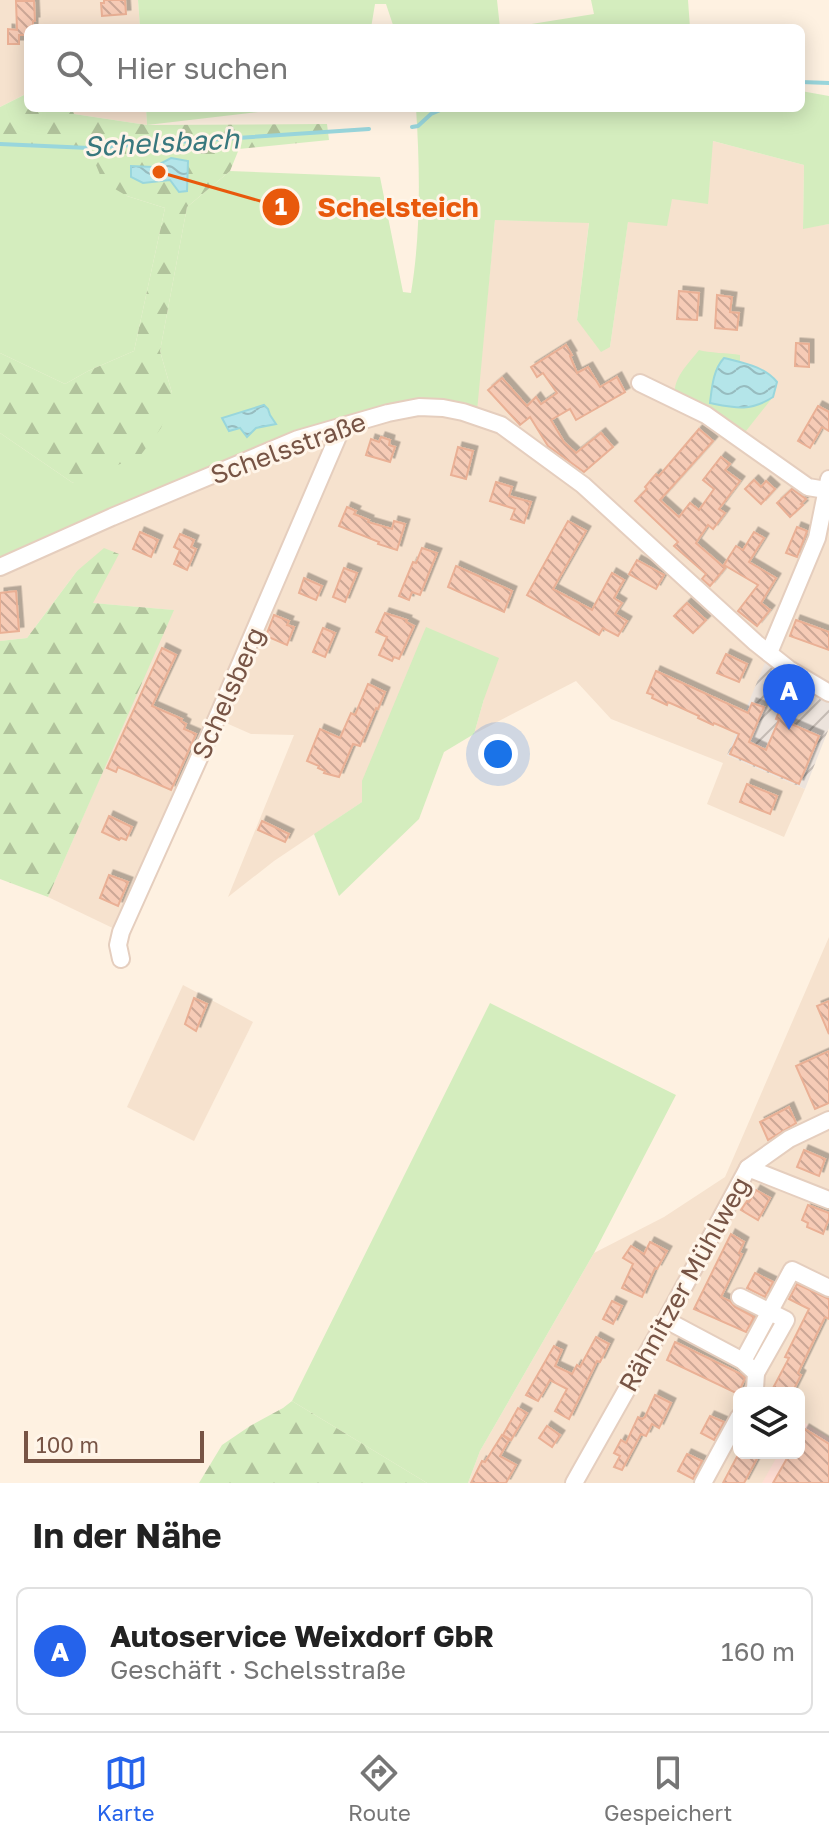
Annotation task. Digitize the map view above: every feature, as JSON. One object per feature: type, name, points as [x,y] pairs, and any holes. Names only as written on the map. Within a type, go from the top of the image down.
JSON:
[{"type":"street","points":[[640,383],[706,415],[808,487],[827,484],[817,538],[769,653]]},
{"type":"street","name":"Schelsstraße","points":[[0,567],[298,439],[365,418],[419,407],[443,408],[501,425],[583,485],[769,653],[829,693]]},
{"type":"street","name":"Schelsberg","points":[[121,959],[118,945],[121,932],[342,427]]},
{"type":"street","name":"Rähnitzer Mühlweg","points":[[574,1483],[748,1168],[789,1139],[829,1120]]},
{"type":"street","points":[[748,1168],[829,1200]]},
{"type":"street","points":[[755,1387],[750,1367],[771,1312],[792,1270],[829,1288]]},
{"type":"street","points":[[740,1297],[771,1312]]},
{"type":"street","points":[[666,1320],[750,1367]]},
{"type":"street","points":[[703,1483],[733,1428]]},
{"type":"shaded area","points":[[0,0],[138,0],[140,24],[24,24],[24,95],[0,107]]},
{"type":"shaded area","points":[[146,112],[147,125],[74,114]]},
{"type":"shaded area","points":[[713,141],[804,165],[803,228],[829,224],[829,693],[727,755],[805,789],[784,837],[707,804],[723,763],[611,719],[576,681],[474,734],[484,699],[362,802],[274,861],[228,897],[294,735],[251,734],[217,719],[121,932],[48,897],[173,610],[92,603],[118,554],[77,571],[27,638],[0,641],[0,562],[369,412],[476,411],[495,220],[589,222],[577,320],[610,347],[628,221],[672,199]]},
{"type":"shaded area","points":[[769,653],[829,693],[829,728],[805,789],[727,755]]},
{"type":"shaded area","points":[[829,937],[829,1483],[468,1483],[480,1451],[594,1253],[664,1217],[725,1177]]},
{"type":"shaded area","points":[[183,985],[253,1022],[194,1141],[127,1107]]},
{"type":"shaded area","points":[[805,1423],[829,1438],[829,1483],[762,1483],[776,1459],[805,1459]]},
{"type":"green space","points":[[138,0],[497,0],[500,24],[393,24],[386,4],[375,4],[372,24],[140,24]]},
{"type":"green space","points":[[591,0],[688,0],[690,24],[532,24],[594,14]]},
{"type":"green space","points":[[805,92],[829,96],[829,224],[803,229],[804,165],[713,141],[708,204],[672,199],[667,226],[628,222],[610,347],[601,352],[577,320],[589,223],[495,220],[477,411],[369,412],[0,562],[0,433],[73,483],[172,393],[160,351],[187,207],[230,171],[380,177],[403,292],[411,293],[417,247],[416,112],[805,112]],"holes":[[[264,405],[269,415],[268,426],[256,427],[247,437],[240,427],[246,412]]]},
{"type":"green space","points":[[24,95],[24,112],[73,112],[147,125],[327,124],[329,140],[239,149],[230,171],[187,207],[160,351],[172,393],[161,428],[140,456],[73,483],[0,433],[0,353],[65,384],[134,351],[165,208],[127,196],[103,182],[89,148],[0,144],[0,107]]},
{"type":"green space","points":[[146,112],[259,112],[147,125]]},
{"type":"green space","points":[[0,144],[89,148],[127,196],[165,208],[134,351],[65,384],[0,353]]},
{"type":"green space","points":[[699,350],[740,355],[740,363],[724,358],[710,403],[743,408],[773,397],[742,436],[675,394],[679,376]]},
{"type":"green space","points":[[104,548],[119,554],[93,603],[174,610],[48,897],[0,879],[0,641],[27,638],[77,571]]},
{"type":"green space","points":[[426,627],[499,658],[474,734],[444,752],[419,819],[339,896],[314,834],[362,802],[362,781]]},
{"type":"green space","points":[[490,1003],[676,1095],[594,1253],[480,1451],[468,1483],[427,1483],[292,1401]]},
{"type":"green space","points":[[292,1401],[427,1483],[199,1483],[222,1445]]},
{"type":"water","points":[[171,158],[188,161],[187,191],[179,192],[170,180],[143,183],[131,177],[131,166],[154,167]]},
{"type":"water","points":[[724,358],[766,372],[777,382],[773,397],[750,407],[710,403],[715,373]]},
{"type":"water","points":[[264,405],[276,424],[256,428],[247,437],[240,428],[229,431],[222,418]]},
{"type":"building","points":[[104,0],[125,0],[126,14],[102,16],[101,3]]},
{"type":"building","points":[[16,1],[34,1],[35,21],[24,24],[24,35],[19,35],[19,44],[8,44],[8,29],[17,30]]},
{"type":"building","points":[[679,291],[699,293],[697,320],[677,319]]},
{"type":"building","points":[[717,295],[732,297],[730,312],[739,313],[737,330],[715,328]]},
{"type":"building","points":[[796,343],[809,344],[809,367],[795,366]]},
{"type":"building","points":[[566,345],[577,373],[588,367],[600,387],[617,377],[625,392],[576,420],[570,409],[551,420],[564,442],[576,453],[601,433],[613,447],[584,472],[548,446],[530,417],[520,425],[488,390],[502,378],[527,406],[536,397],[541,404],[557,393],[543,373],[537,377],[531,367]]},
{"type":"building","points":[[818,406],[829,412],[829,431],[822,427],[810,448],[798,441]]},
{"type":"building","points":[[699,429],[713,441],[660,500],[679,517],[690,503],[699,510],[714,489],[703,480],[721,457],[730,464],[725,470],[740,481],[719,509],[725,513],[713,529],[708,525],[696,543],[725,568],[710,586],[702,579],[706,574],[674,546],[678,542],[635,501]]},
{"type":"building","points":[[381,437],[390,440],[389,445],[395,447],[390,462],[366,455],[371,439],[379,442]]},
{"type":"building","points":[[458,447],[473,451],[466,479],[451,475]]},
{"type":"building","points":[[754,480],[761,487],[766,481],[775,489],[761,504],[745,489]]},
{"type":"building","points":[[496,482],[512,487],[509,496],[531,502],[524,523],[511,519],[515,509],[490,501]]},
{"type":"building","points":[[792,489],[806,499],[790,517],[777,503]]},
{"type":"building","points":[[347,507],[368,522],[392,529],[394,521],[405,524],[397,550],[339,526]]},
{"type":"building","points":[[568,521],[586,531],[553,589],[592,610],[612,573],[624,580],[614,598],[622,603],[615,614],[627,621],[618,636],[603,628],[599,635],[527,595]]},
{"type":"building","points":[[797,527],[807,531],[797,557],[786,553]]},
{"type":"building","points":[[140,532],[158,540],[151,557],[133,549]]},
{"type":"building","points":[[754,532],[764,538],[749,562],[776,578],[761,603],[770,610],[757,626],[738,611],[758,585],[724,565],[736,546],[743,550]]},
{"type":"building","points":[[180,534],[194,540],[191,547],[196,549],[187,570],[174,564],[180,550],[174,547]]},
{"type":"building","points":[[422,548],[437,553],[420,595],[412,592],[409,600],[399,596]]},
{"type":"building","points":[[637,560],[664,575],[656,589],[629,574]]},
{"type":"building","points":[[456,566],[512,591],[504,612],[448,587]]},
{"type":"building","points":[[344,568],[357,573],[345,602],[333,597]]},
{"type":"building","points":[[304,578],[322,586],[316,600],[299,593]]},
{"type":"building","points":[[16,591],[19,631],[0,633],[0,593]]},
{"type":"building","points":[[687,603],[706,620],[693,633],[674,616]]},
{"type":"building","points":[[385,613],[407,620],[414,626],[399,659],[394,657],[392,661],[379,655],[387,637],[376,632]]},
{"type":"building","points":[[274,615],[289,621],[287,625],[294,627],[287,645],[266,636]]},
{"type":"building","points":[[796,620],[829,632],[829,650],[790,636]]},
{"type":"building","points":[[323,628],[335,633],[325,657],[313,652]]},
{"type":"building","points":[[162,648],[176,655],[152,706],[182,719],[186,724],[184,729],[196,734],[171,790],[118,767],[116,772],[107,768]]},
{"type":"building","points":[[726,654],[747,664],[739,682],[717,673]]},
{"type":"building","points":[[656,671],[748,713],[752,703],[764,707],[749,742],[766,750],[779,720],[776,719],[782,704],[795,709],[789,723],[819,736],[799,784],[730,754],[739,734],[713,725],[668,702],[667,705],[652,698],[653,695],[647,693]]},
{"type":"building","points":[[368,684],[385,692],[360,746],[353,744],[339,777],[324,773],[319,766],[307,761],[320,729],[340,738],[351,713],[355,715]]},
{"type":"building","points":[[747,784],[777,796],[770,814],[740,802]]},
{"type":"building","points":[[109,816],[132,827],[126,840],[102,832]]},
{"type":"building","points":[[262,821],[289,834],[285,842],[258,830]]},
{"type":"building","points":[[109,875],[128,882],[118,906],[100,898]]},
{"type":"building","points":[[194,998],[207,1004],[196,1031],[185,1024]]},
{"type":"building","points":[[829,1001],[829,1034],[817,1006]]},
{"type":"building","points":[[829,1051],[829,1103],[815,1109],[796,1066]]},
{"type":"building","points":[[789,1107],[796,1123],[768,1140],[760,1122]]},
{"type":"building","points":[[804,1150],[825,1159],[819,1176],[797,1167]]},
{"type":"building","points":[[756,1190],[770,1198],[758,1220],[741,1210]]},
{"type":"building","points":[[808,1205],[829,1213],[823,1234],[807,1227],[808,1223],[802,1220]]},
{"type":"building","points":[[731,1234],[744,1242],[739,1253],[742,1254],[721,1297],[754,1317],[746,1332],[694,1309]]},
{"type":"building","points":[[650,1242],[667,1251],[655,1268],[642,1297],[622,1288],[633,1264],[623,1258],[631,1246],[644,1254]]},
{"type":"building","points":[[755,1273],[773,1282],[765,1297],[747,1288]]},
{"type":"building","points":[[797,1284],[829,1299],[829,1319],[825,1317],[798,1373],[801,1375],[795,1387],[774,1387],[809,1309],[789,1299]]},
{"type":"building","points":[[612,1301],[622,1306],[613,1324],[603,1319]]},
{"type":"building","points":[[596,1337],[609,1344],[600,1362],[597,1361],[569,1419],[555,1411],[567,1389],[550,1380],[538,1401],[526,1395],[554,1346],[562,1350],[555,1366],[572,1374],[577,1365],[580,1367]]},
{"type":"building","points":[[675,1342],[745,1378],[741,1387],[733,1387],[733,1392],[667,1360]]},
{"type":"building","points":[[655,1395],[671,1403],[659,1428],[652,1424],[646,1436],[641,1434],[622,1470],[614,1467],[620,1456],[614,1453],[621,1440],[626,1443],[638,1417],[645,1417]]},
{"type":"building","points":[[518,1408],[527,1413],[511,1440],[503,1435]]},
{"type":"building","points":[[710,1416],[724,1422],[714,1440],[701,1433]]},
{"type":"building","points":[[547,1426],[560,1435],[552,1447],[539,1438]]},
{"type":"building","points":[[805,1429],[829,1444],[829,1483],[773,1483],[787,1459],[805,1459]]},
{"type":"building","points":[[502,1435],[509,1440],[500,1456],[516,1465],[506,1483],[471,1483],[482,1461],[485,1462]]},
{"type":"building","points":[[687,1454],[702,1461],[693,1479],[678,1471]]},
{"type":"building","points":[[736,1459],[757,1459],[744,1483],[723,1483]]},
{"type":"waterway","name":"Schelsbach","points":[[805,82],[829,83]]},
{"type":"waterway","name":"Schelsbach","points":[[412,127],[436,112]]},
{"type":"waterway","name":"Schelsbach","points":[[0,144],[89,148],[369,129]]},
{"type":"place","name":"Schelsteich","points":[[159,172]]},
{"type":"place","name":"Autoservice Weixdorf GbR","points":[[789,730]]}]
